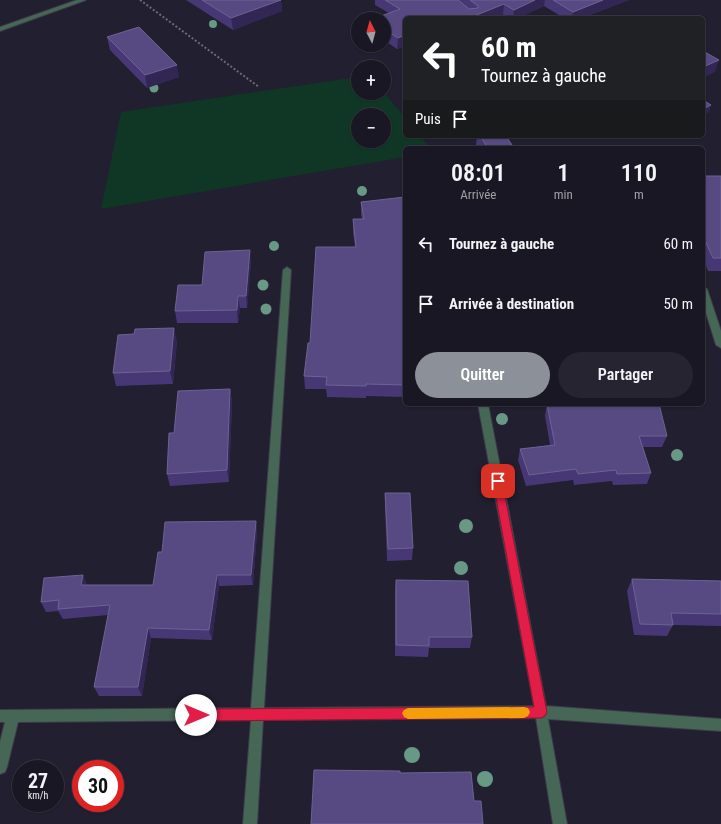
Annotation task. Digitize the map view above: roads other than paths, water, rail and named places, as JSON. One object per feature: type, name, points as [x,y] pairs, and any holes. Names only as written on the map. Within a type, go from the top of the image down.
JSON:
[{"type":"street","points":[[0,29],[83,0]]},
{"type":"street","points":[[250,824],[256,715],[287,270]]},
{"type":"street","points":[[705,295],[721,345]]},
{"type":"street","points":[[483,406],[541,712],[560,824]]},
{"type":"street","points":[[0,767],[6,716],[541,712],[721,725]]}]
